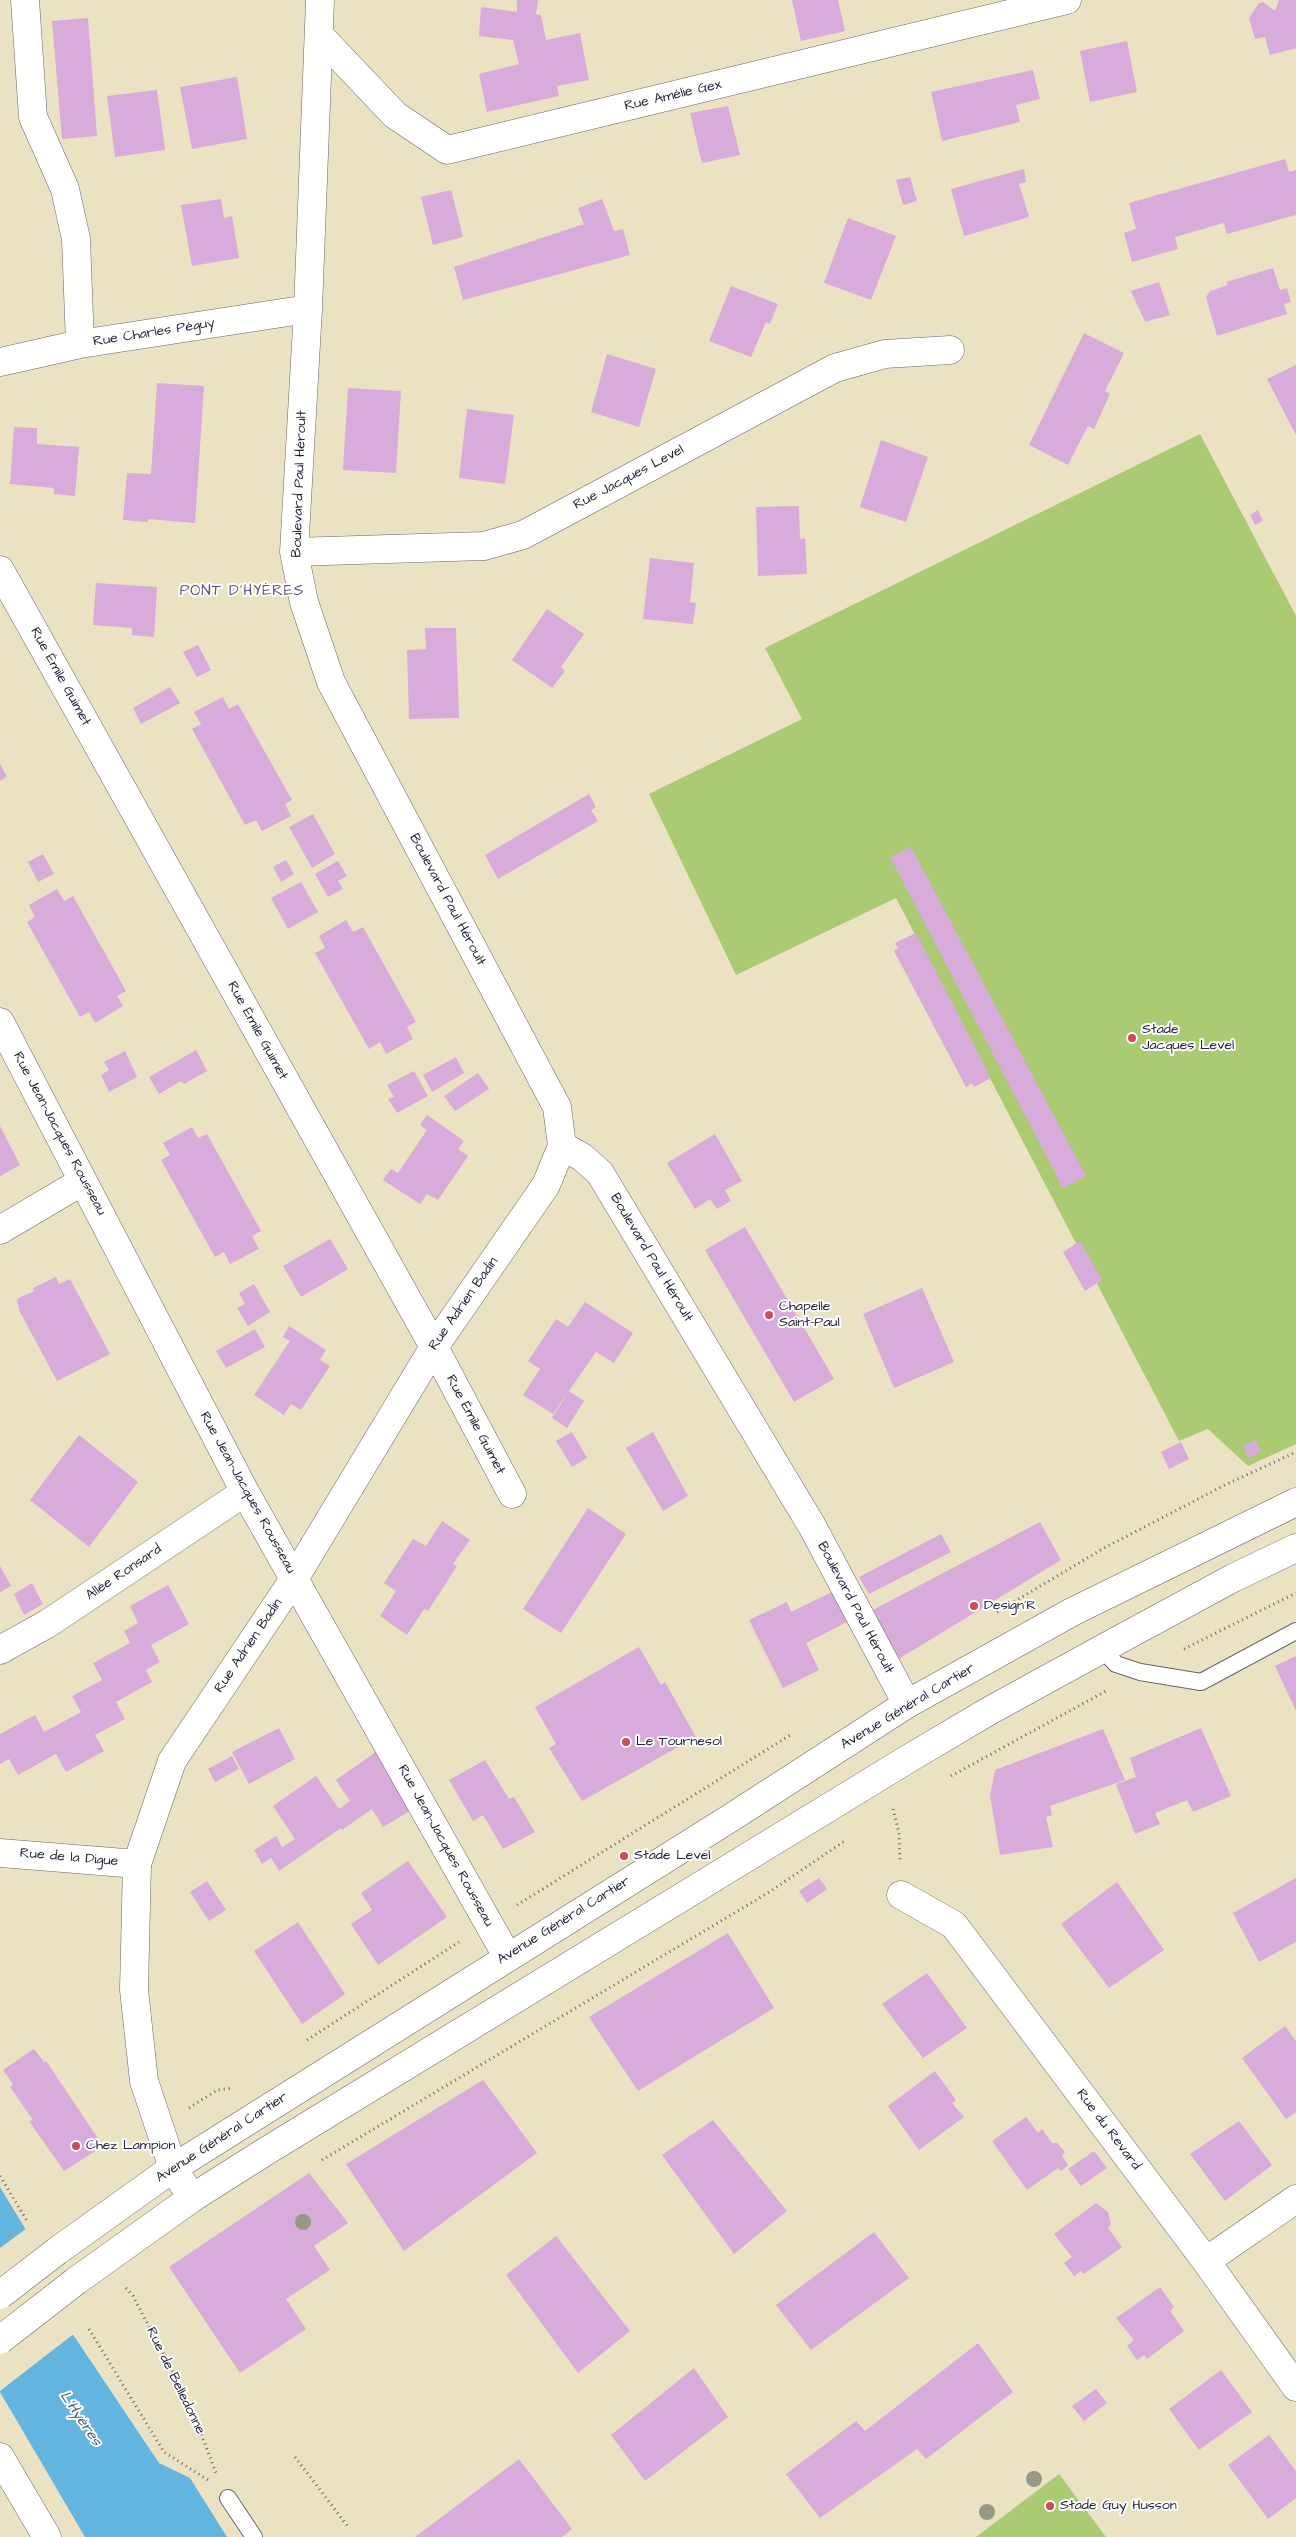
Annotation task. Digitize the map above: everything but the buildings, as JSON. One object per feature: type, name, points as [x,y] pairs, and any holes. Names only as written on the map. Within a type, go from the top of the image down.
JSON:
[{"type":"street","points":[[25,0],[34,117],[65,190],[76,240],[80,344]]},
{"type":"street","name":"Boulevard Paul Héroult","points":[[320,0],[308,309],[294,552],[304,602],[331,682],[557,1107],[562,1146],[582,1157],[600,1173],[812,1526],[907,1704]]},
{"type":"street","name":"Rue Amélie Gex","points":[[319,35],[395,115],[447,150],[1067,0]]},
{"type":"street","name":"Rue Charles Péguy","points":[[0,362],[80,344],[308,309]]},
{"type":"street","name":"Rue Jacques Level","points":[[294,552],[484,546],[523,535],[835,368],[885,354],[950,350]]},
{"type":"street","name":"Rue Émile Guimet","points":[[0,570],[434,1348],[512,1494]]},
{"type":"street","name":"Rue Jean-Jacques Rousseau","points":[[0,1022],[245,1492],[507,1956]]},
{"type":"street","name":"Rue Adrien Badin","points":[[192,2198],[173,2168],[144,2081],[134,1990],[137,1864],[172,1761],[294,1579],[434,1348],[546,1185],[562,1146]]},
{"type":"street","points":[[0,1230],[83,1181]]},
{"type":"street","name":"Allée Ronsard","points":[[0,1650],[46,1624],[245,1492]]},
{"type":"street","name":"Avenue Général Cartier","points":[[0,2294],[173,2168],[507,1956],[732,1817],[907,1704],[1072,1612],[1296,1502]]},
{"type":"street","points":[[0,2340],[76,2280],[192,2198],[924,1750],[989,1711],[1102,1649],[1233,1578],[1296,1548]]},
{"type":"street","name":"Rue de la Digue","points":[[0,1853],[137,1864]]},
{"type":"street","name":"Rue du Revard","points":[[901,1895],[954,1925],[1206,2261],[1296,2386]]},
{"type":"street","points":[[1206,2261],[1296,2199]]},
{"type":"street","points":[[0,2457],[46,2537]]},
{"type":"lane","points":[[1102,1649],[1116,1664],[1140,1672],[1201,1682],[1296,1631]]},
{"type":"lane","points":[[226,2494],[254,2537]]},
{"type":"path","points":[[944,1780],[1140,1672],[1296,1593]]},
{"type":"path","points":[[885,1814],[893,1808],[899,1834],[901,1895]]},
{"type":"path","points":[[319,2162],[336,2154],[771,1891],[852,1836]]},
{"type":"path","points":[[0,2176],[27,2221]]},
{"type":"path","name":"Rue de Belledonne","points":[[123,2284],[133,2296],[190,2405],[226,2494]]},
{"type":"path","points":[[89,2329],[164,2452],[226,2494]]},
{"type":"path","points":[[295,2457],[349,2528]]},
{"type":"green space","name":"Stade Jacques Level","points":[[1200,434],[1296,616],[1296,1444],[1248,1466],[1208,1429],[1179,1441],[896,898],[736,975],[649,794],[802,719],[765,648]]},
{"type":"green space","name":"Stade Guy Husson","points":[[1059,2474],[1106,2537],[976,2537]]},
{"type":"water","name":"L'Hyères","points":[[0,2187],[26,2230],[21,2250],[23,2267],[76,2339],[159,2463],[190,2478],[227,2537],[85,2537],[0,2392]]},
{"type":"pier","points":[[27,2228],[29,2238],[23,2250],[22,2258],[25,2266],[75,2333],[0,2391],[0,2248]]},
{"type":"place","name":"Stade Jacques Level","points":[[1132,1038]]},
{"type":"place","name":"Chapelle Saint-Paul","points":[[769,1315]]},
{"type":"place","name":"Design'R","points":[[974,1606]]},
{"type":"place","name":"Le Tournesol","points":[[626,1742]]},
{"type":"place","name":"Stade Level","points":[[624,1856]]},
{"type":"place","name":"Chez Lampion","points":[[76,2146]]},
{"type":"place","name":"Stade Guy Husson","points":[[1050,2506]]},
{"type":"district","name":"PONT D'HYÈRES","points":[[242,592]]}]
